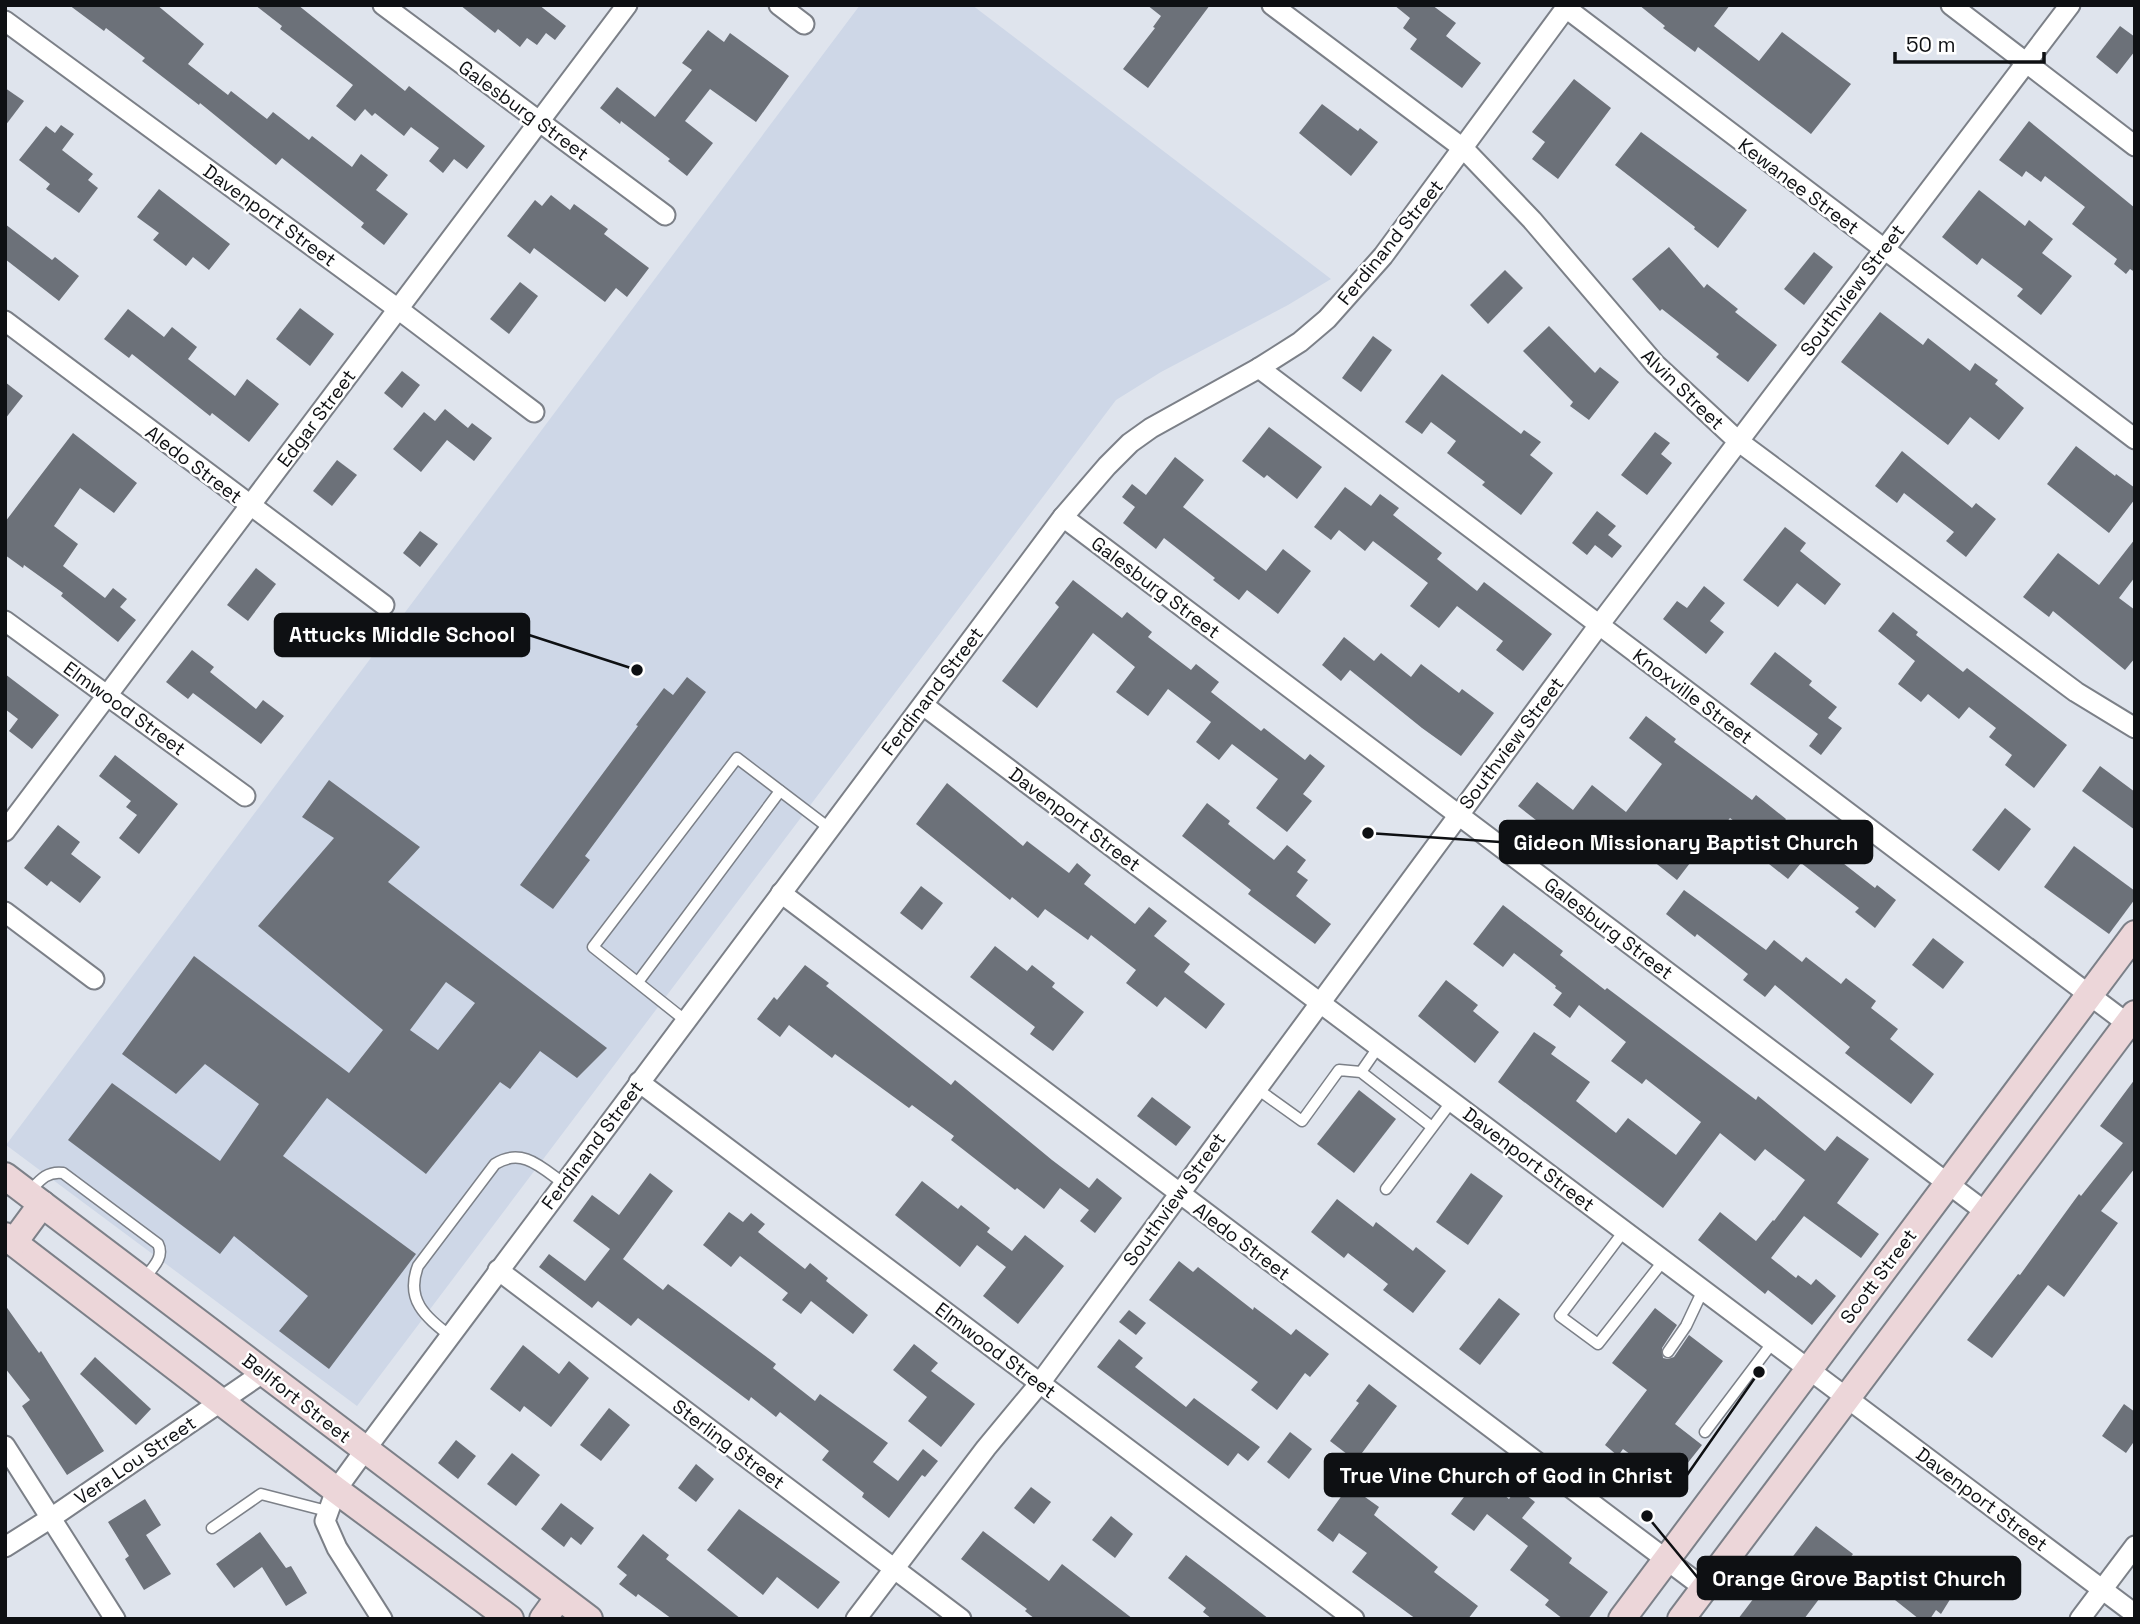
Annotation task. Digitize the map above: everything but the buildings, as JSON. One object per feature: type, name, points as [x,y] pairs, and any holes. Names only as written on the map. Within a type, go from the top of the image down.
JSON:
[{"type":"main road","name":"Scott Street","points":[[1622,1619],[2135,934]]},
{"type":"main road","points":[[1681,1619],[2131,1019]]},
{"type":"main road","name":"Bellfort Street","points":[[5,1177],[589,1619]]},
{"type":"main road","points":[[35,1199],[10,1239],[222,1401],[331,1500],[510,1619]]},
{"type":"main road","points":[[543,1619],[559,1597]]},
{"type":"street","name":"Galesburg Street","points":[[383,5],[666,215]]},
{"type":"street","name":"Edgar Street","points":[[5,831],[627,5]]},
{"type":"street","points":[[779,5],[804,24]]},
{"type":"street","name":"Alvin Street","points":[[1272,5],[1464,149],[1532,220],[1655,365],[1738,441],[2076,692],[2135,728]]},
{"type":"street","points":[[1951,5],[2135,146]]},
{"type":"street","name":"Southview Street","points":[[856,1619],[986,1448],[1040,1383],[1599,625],[2070,5]]},
{"type":"street","name":"Ferdinand Street","points":[[331,1500],[498,1270],[1063,517],[1130,443],[1151,428],[1259,368],[1300,342],[1327,319],[1383,256],[1567,7]]},
{"type":"street","name":"Kewanee Street","points":[[1567,7],[1882,250],[2135,439]]},
{"type":"street","name":"Davenport Street","points":[[5,21],[534,412]]},
{"type":"street","name":"Aledo Street","points":[[5,321],[384,605]]},
{"type":"street","name":"Knoxville Street","points":[[1259,368],[2089,995],[2131,1019]]},
{"type":"street","name":"Galesburg Street","points":[[1063,517],[1987,1213]]},
{"type":"street","name":"Elmwood Street","points":[[5,621],[245,796]]},
{"type":"street","name":"Davenport Street","points":[[923,705],[2135,1614]]},
{"type":"street","name":"Aledo Street","points":[[781,892],[1704,1588]]},
{"type":"street","points":[[5,912],[94,979]]},
{"type":"street","name":"Elmwood Street","points":[[639,1082],[1354,1619]]},
{"type":"street","name":"Sterling Street","points":[[498,1270],[961,1619]]},
{"type":"street","name":"Vera Lou Street","points":[[5,1547],[264,1371]]},
{"type":"street","points":[[5,1446],[115,1619]]},
{"type":"street","points":[[331,1500],[325,1521],[328,1532],[382,1619]]},
{"type":"street","points":[[2080,1619],[2135,1546]]},
{"type":"lane","points":[[686,1020],[593,947],[737,758],[829,828]]},
{"type":"lane","points":[[638,982],[780,791]]},
{"type":"lane","points":[[1361,1072],[1379,1046]]},
{"type":"lane","points":[[1256,1088],[1302,1121],[1339,1070],[1361,1072],[1432,1127]]},
{"type":"lane","points":[[1386,1189],[1452,1101]]},
{"type":"lane","points":[[450,1336],[426,1316],[420,1307],[415,1296],[413,1278],[418,1266],[495,1164],[503,1159],[525,1157],[563,1183]]},
{"type":"lane","points":[[35,1199],[42,1177],[53,1172],[63,1173],[159,1244],[160,1258],[142,1280]]},
{"type":"lane","points":[[1624,1231],[1560,1316],[1569,1323],[1598,1344],[1664,1260]]},
{"type":"lane","points":[[1668,1352],[1686,1326],[1703,1290]]},
{"type":"lane","points":[[1705,1432],[1773,1342]]},
{"type":"lane","points":[[212,1528],[261,1494],[331,1500]]},
{"type":"shaded area","points":[[860,5],[972,5],[1331,279],[1288,305],[1161,372],[1116,400],[357,1406],[6,1145]]},
{"type":"place","name":"Attucks Middle School","points":[[637,670]]},
{"type":"place","name":"Gideon Missionary Baptist Church","points":[[1368,833]]},
{"type":"place","name":"True Vine Church of God in Christ","points":[[1759,1372]]},
{"type":"place","name":"Orange Grove Baptist Church","points":[[1647,1516]]}]
